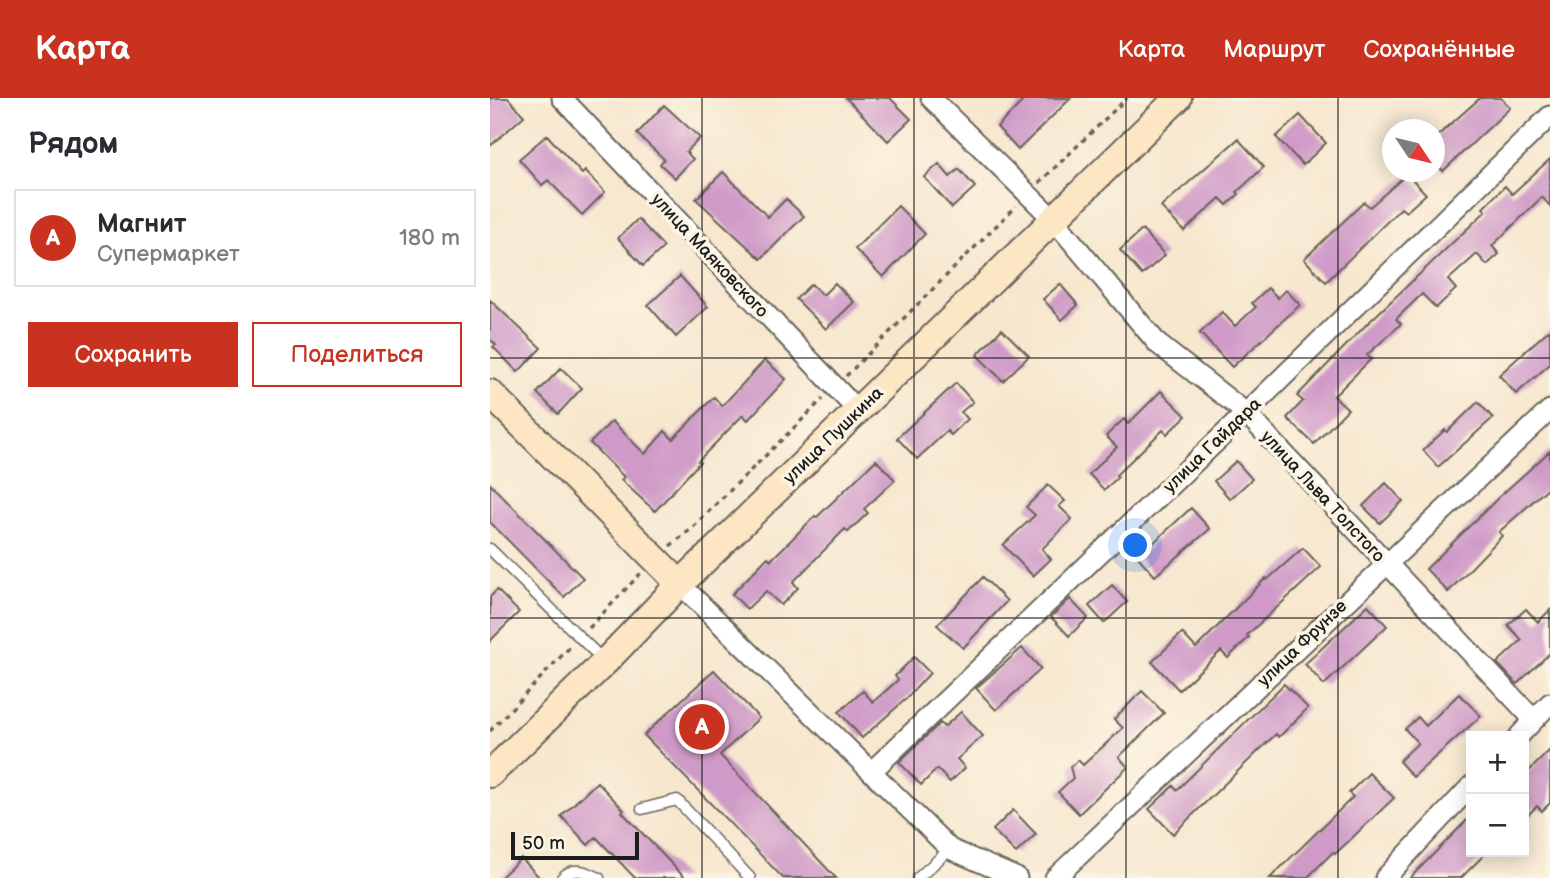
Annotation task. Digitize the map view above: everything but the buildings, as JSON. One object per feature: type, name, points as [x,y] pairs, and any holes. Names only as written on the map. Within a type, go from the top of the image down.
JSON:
[{"type":"street","name":"улица Маяковского","points":[[562,98],[858,411]]},
{"type":"street","name":"улица Льва Толстого","points":[[931,98],[1054,220],[1158,344],[1246,413],[1534,720]]},
{"type":"street","name":"улица Пушкина","points":[[490,774],[605,662],[680,584],[1178,98]]},
{"type":"street","name":"улица Гайдара","points":[[872,771],[1246,413],[1550,116]]},
{"type":"street","points":[[490,393],[654,559],[950,849],[1017,878]]},
{"type":"street","name":"улица Фрунзе","points":[[1055,878],[1550,410]]},
{"type":"street","points":[[1524,731],[1550,703]]},
{"type":"street","points":[[1385,878],[1466,791]]},
{"type":"lane","points":[[490,549],[605,662]]},
{"type":"lane","points":[[642,809],[677,800],[750,878]]},
{"type":"lane","points":[[918,878],[950,849]]},
{"type":"lane","points":[[562,878],[564,874],[576,870],[599,878]]},
{"type":"path","points":[[490,730],[654,559],[691,529],[1127,98]]},
{"type":"place","name":"Магнит","points":[[702,727]]}]
